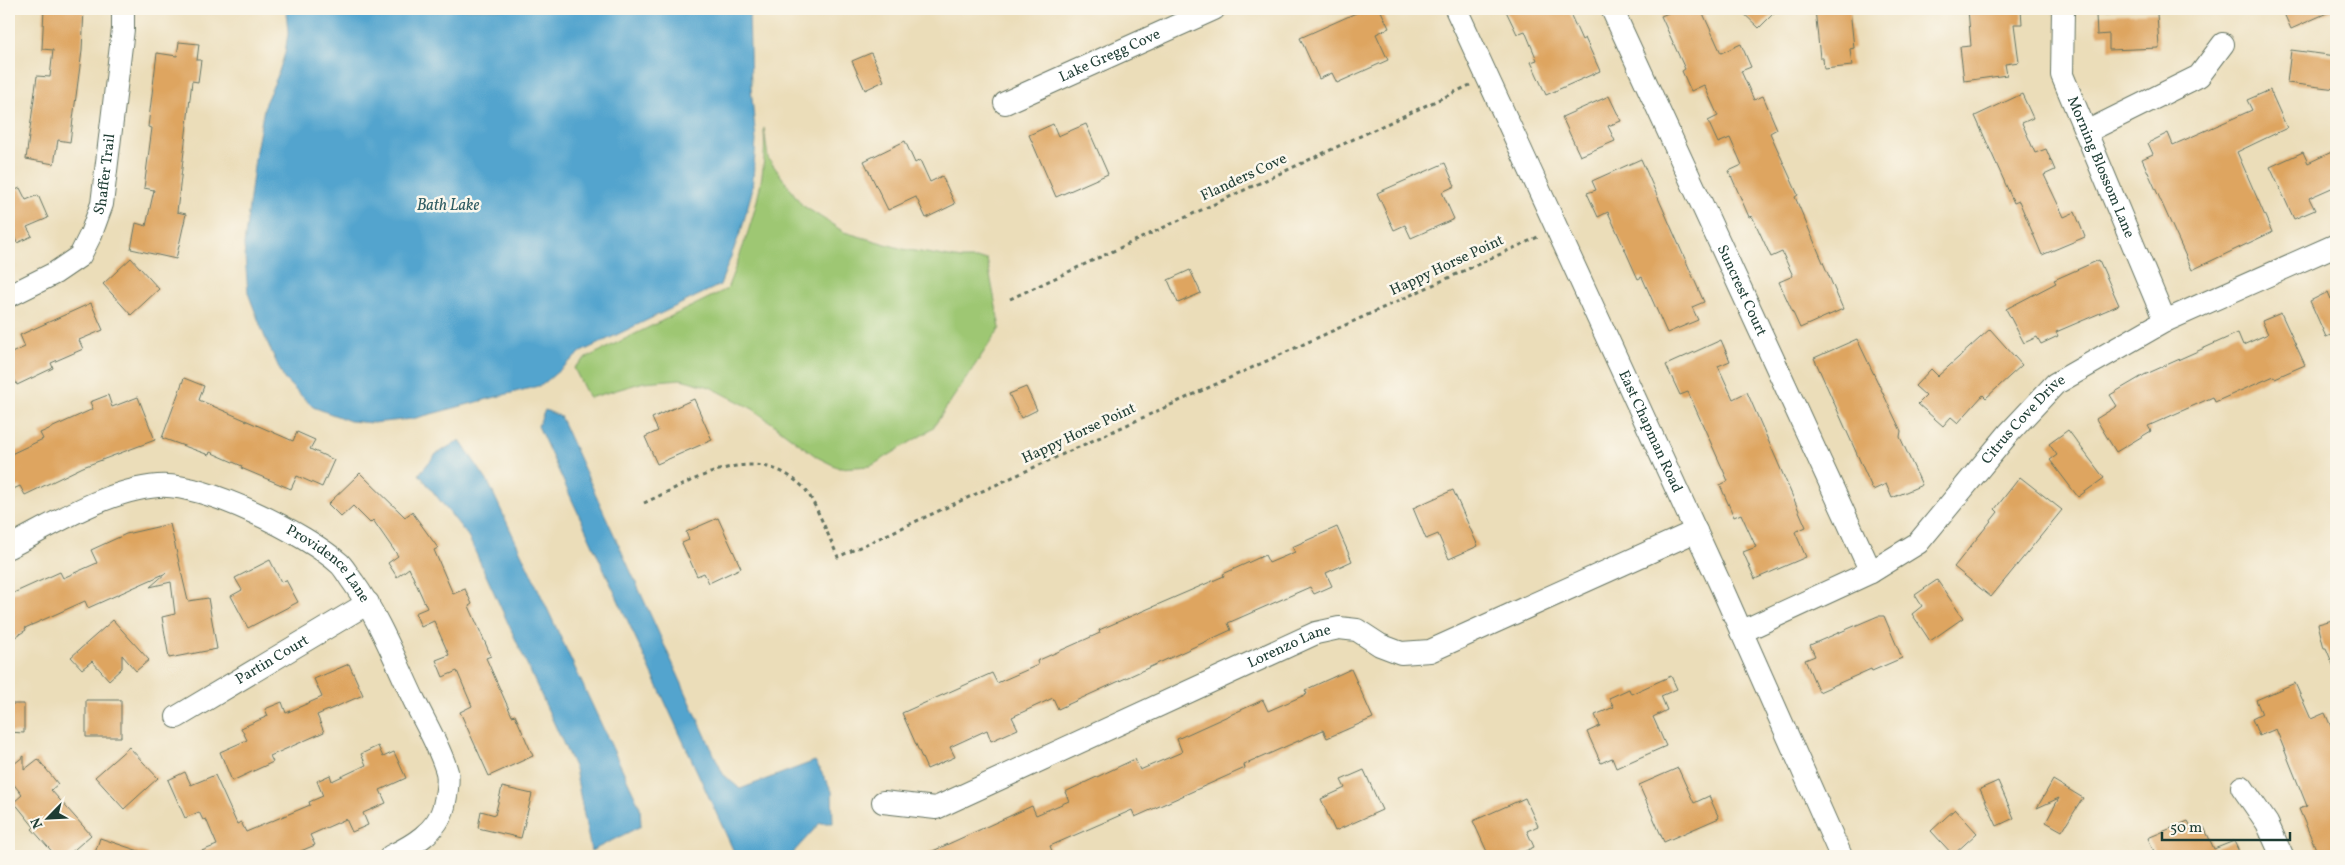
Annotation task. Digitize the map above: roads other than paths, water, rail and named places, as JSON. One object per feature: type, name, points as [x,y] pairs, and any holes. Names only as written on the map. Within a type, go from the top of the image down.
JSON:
[{"type":"street","name":"Shaffer Trail","points":[[9,296],[55,273],[80,256],[91,234],[102,204],[123,29],[123,9]]},
{"type":"street","name":"Lake Gregg Cove","points":[[1005,104],[1214,9]]},
{"type":"street","name":"East Chapman Road","points":[[1456,9],[1742,632],[1841,856]]},
{"type":"street","name":"Suncrest Court","points":[[1612,9],[1872,572]]},
{"type":"street","name":"Morning Blossom Lane","points":[[2063,9],[2062,75],[2164,321]]},
{"type":"street","points":[[2086,132],[2199,76],[2223,44]]},
{"type":"street","name":"Citrus Cove Drive","points":[[1742,632],[1872,572],[1918,543],[2008,432],[2055,384],[2164,321],[2336,245]]},
{"type":"street","name":"Providence Lane","points":[[9,547],[62,519],[125,491],[160,486],[198,490],[253,512],[311,543],[340,565],[368,603],[437,748],[447,774],[444,808],[429,832],[408,848],[391,856]]},
{"type":"street","name":"Lorenzo Lane","points":[[883,802],[936,808],[1316,634],[1339,628],[1357,630],[1401,654],[1430,651],[1696,531]]},
{"type":"street","name":"Partin Court","points":[[177,716],[368,603]]},
{"type":"street","points":[[2242,787],[2267,823],[2282,856]]},
{"type":"water","name":"Bath Lake","points":[[286,9],[749,9],[751,87],[756,141],[752,191],[742,228],[720,285],[581,352],[542,385],[412,419],[373,423],[350,421],[313,407],[284,379],[264,335],[248,293],[244,245],[256,151],[265,103],[285,53],[288,33]]},
{"type":"water","points":[[545,410],[560,416],[723,774],[740,789],[815,761],[832,791],[833,823],[820,823],[790,856],[736,856],[538,426]]},
{"type":"water","points":[[460,440],[488,482],[640,807],[641,826],[591,851],[575,769],[468,536],[419,474],[436,454]]}]
